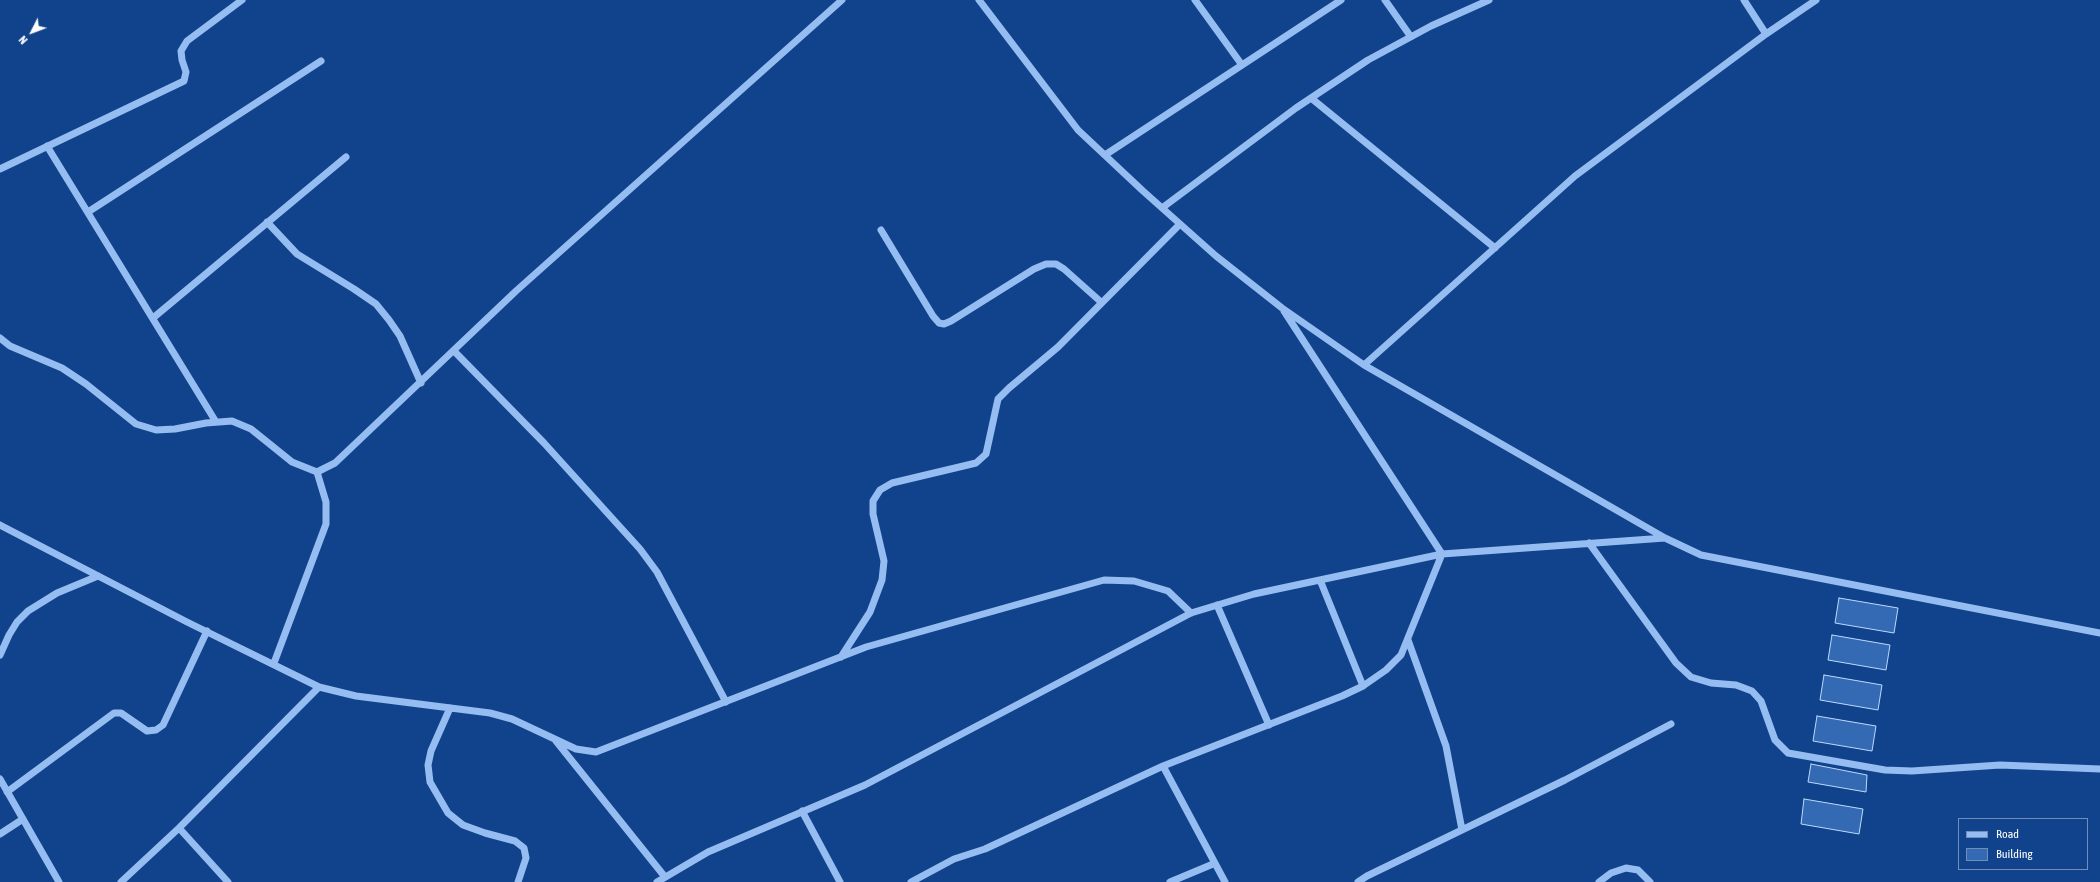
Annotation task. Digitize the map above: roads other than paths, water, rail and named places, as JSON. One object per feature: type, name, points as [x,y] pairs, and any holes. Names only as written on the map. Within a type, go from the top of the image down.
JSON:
[{"type":"street","points":[[0,169],[184,81],[186,72],[181,51],[187,41],[242,0]]},
{"type":"street","points":[[0,338],[10,346],[62,368],[86,384],[136,424],[156,430],[175,429],[216,422],[232,421],[251,429],[292,462],[317,472],[335,463],[522,286],[842,0]]},
{"type":"street","points":[[979,0],[1078,130],[1216,256],[1282,308],[1364,365],[1665,538],[1701,555],[2100,633]]},
{"type":"street","points":[[1195,0],[1242,65]]},
{"type":"street","points":[[1105,155],[1341,0]]},
{"type":"street","points":[[1385,0],[1411,37]]},
{"type":"street","points":[[1162,208],[1311,98],[1368,60],[1411,37],[1489,0]]},
{"type":"street","points":[[1744,0],[1766,34]]},
{"type":"street","points":[[1364,365],[1575,176],[1766,34],[1816,0]]},
{"type":"street","points":[[88,212],[321,61]]},
{"type":"street","points":[[1311,98],[1495,248]]},
{"type":"street","points":[[47,146],[216,422]]},
{"type":"street","points":[[152,318],[346,157]]},
{"type":"street","points":[[267,222],[297,254],[376,304],[400,336],[421,383]]},
{"type":"street","points":[[840,657],[870,612],[882,580],[884,561],[873,514],[873,501],[880,490],[892,483],[976,463],[986,454],[998,399],[1058,347],[1180,224]]},
{"type":"street","points":[[881,230],[933,316],[939,323],[944,324],[951,321],[1034,269],[1046,264],[1056,264],[1064,269],[1101,302]]},
{"type":"street","points":[[1282,308],[1442,554]]},
{"type":"street","points":[[454,351],[550,449],[640,549],[657,572],[726,702]]},
{"type":"street","points":[[274,663],[326,524],[326,502],[317,472]]},
{"type":"street","points":[[0,525],[206,631],[274,663],[319,687],[356,696],[490,713],[512,719],[576,749],[596,752],[874,645],[1104,580],[1134,581],[1168,591],[1191,613]]},
{"type":"street","points":[[657,882],[708,852],[865,785],[1191,613],[1254,594],[1442,554],[1665,538]]},
{"type":"street","points":[[1588,543],[1676,663],[1691,677],[1710,683],[1736,685],[1752,690],[1760,701],[1775,740],[1788,753],[1885,770],[1905,771],[2000,765],[2100,769]]},
{"type":"street","points":[[911,882],[946,862],[985,849],[1163,766],[1269,725],[1363,686],[1386,670],[1401,655],[1442,554]]},
{"type":"street","points":[[0,655],[9,635],[28,611],[57,593],[98,576]]},
{"type":"street","points":[[1320,580],[1363,686]]},
{"type":"street","points":[[1217,605],[1269,725]]},
{"type":"street","points":[[7,792],[114,713],[122,712],[146,731],[156,730],[163,725],[206,631]]},
{"type":"street","points":[[1408,640],[1446,746],[1462,830]]},
{"type":"street","points":[[121,882],[178,828],[319,687]]},
{"type":"street","points":[[450,708],[431,751],[428,765],[430,782],[439,800],[448,813],[463,825],[515,841],[524,848],[526,858],[518,882]]},
{"type":"street","points":[[1358,882],[1367,876],[1565,780],[1671,724]]},
{"type":"street","points":[[555,740],[665,877]]},
{"type":"street","points":[[1163,766],[1213,864],[1224,882]]},
{"type":"street","points":[[0,779],[59,882]]},
{"type":"street","points":[[802,811],[840,882]]},
{"type":"street","points":[[0,834],[23,819]]},
{"type":"street","points":[[178,828],[228,882]]},
{"type":"street","points":[[1170,882],[1213,864]]},
{"type":"street","points":[[1599,882],[1611,873],[1626,868],[1638,870],[1650,882]]}]
